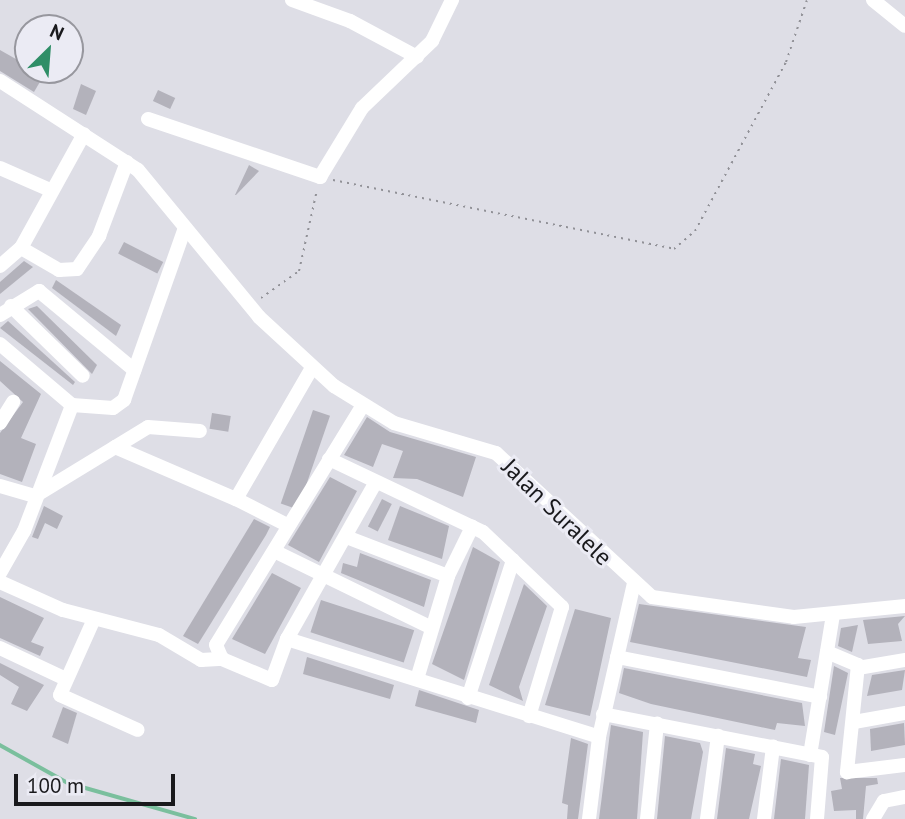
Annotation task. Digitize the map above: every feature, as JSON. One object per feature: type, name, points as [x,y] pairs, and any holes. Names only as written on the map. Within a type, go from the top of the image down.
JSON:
[{"type":"street","points":[[292,0],[350,21],[417,57]]},
{"type":"street","points":[[148,119],[320,177],[362,108],[417,57],[452,0]]},
{"type":"street","points":[[873,0],[905,26]]},
{"type":"street","name":"Jalan Suralele","points":[[0,81],[127,162],[249,304],[312,368],[363,405],[394,423],[496,453],[634,583],[674,603],[794,617],[905,606]]},
{"type":"street","points":[[0,266],[21,248],[50,190],[84,134]]},
{"type":"street","points":[[21,248],[59,270],[77,268],[99,236],[127,162]]},
{"type":"street","points":[[0,168],[50,190]]},
{"type":"street","points":[[0,344],[72,405],[121,404],[185,228]]},
{"type":"street","points":[[83,376],[6,311],[39,291],[134,370]]},
{"type":"street","points":[[236,499],[312,368]]},
{"type":"street","points":[[0,423],[13,402]]},
{"type":"street","points":[[0,573],[72,405]]},
{"type":"street","points":[[223,659],[216,645],[363,405]]},
{"type":"street","points":[[0,486],[35,496],[154,425],[200,431]]},
{"type":"street","points":[[116,447],[236,499],[289,526]]},
{"type":"street","points":[[329,459],[472,527],[513,559],[562,607],[529,716]]},
{"type":"street","points":[[0,582],[94,619],[159,635],[201,660],[223,659],[270,682],[287,639],[349,538],[376,482]]},
{"type":"street","points":[[417,679],[430,627],[448,576],[472,527]]},
{"type":"street","points":[[349,538],[448,576]]},
{"type":"street","points":[[274,551],[323,580],[430,627]]},
{"type":"street","points":[[468,698],[513,559]]},
{"type":"street","points":[[589,819],[603,714],[634,583]]},
{"type":"street","points":[[810,755],[833,615]]},
{"type":"street","points":[[94,619],[66,679],[63,698],[138,730]]},
{"type":"street","points":[[287,639],[599,737]]},
{"type":"street","points":[[0,648],[66,679]]},
{"type":"street","points":[[827,652],[853,659],[858,668],[847,772],[905,765]]},
{"type":"street","points":[[617,657],[820,697]]},
{"type":"street","points":[[858,668],[905,660]]},
{"type":"street","points":[[854,722],[905,713]]},
{"type":"street","points":[[603,714],[824,759],[817,819]]},
{"type":"street","points":[[647,819],[657,724]]},
{"type":"street","points":[[707,819],[718,736]]},
{"type":"street","points":[[764,819],[773,747]]},
{"type":"street","points":[[873,819],[884,801],[905,797]]},
{"type":"path","points":[[249,304],[299,271],[320,177],[674,249],[695,231],[786,62],[807,0]]},
{"type":"building","points":[[0,50],[14,58],[14,80],[0,71]]},
{"type":"building","points":[[21,84],[39,84],[34,92]]},
{"type":"building","points":[[81,84],[96,91],[86,115],[73,109]]},
{"type":"building","points":[[158,90],[175,98],[170,109],[153,101]]},
{"type":"building","points":[[249,165],[259,171],[235,195]]},
{"type":"building","points":[[124,242],[163,262],[157,274],[118,254]]},
{"type":"building","points":[[24,261],[33,267],[0,294],[0,282]]},
{"type":"building","points":[[56,280],[121,325],[116,336],[52,288]]},
{"type":"building","points":[[37,306],[97,365],[92,374],[28,309]]},
{"type":"building","points":[[8,321],[75,382],[73,385],[0,328]]},
{"type":"building","points":[[0,361],[41,394],[21,438],[36,444],[22,482],[0,474],[0,433],[23,402],[0,381]]},
{"type":"building","points":[[313,410],[330,416],[298,509],[281,504]]},
{"type":"building","points":[[212,413],[231,416],[228,432],[209,429]]},
{"type":"building","points":[[367,417],[390,432],[476,457],[463,497],[417,479],[393,478],[403,451],[382,444],[373,467],[344,455]]},
{"type":"building","points":[[330,477],[357,491],[319,562],[288,545]]},
{"type":"building","points":[[382,499],[392,504],[378,532],[368,527]]},
{"type":"building","points":[[44,506],[63,516],[57,529],[45,523],[38,539],[32,537]]},
{"type":"building","points":[[400,506],[449,526],[442,559],[388,540]]},
{"type":"building","points":[[254,519],[270,527],[198,644],[183,636]]},
{"type":"building","points":[[473,547],[500,562],[464,680],[432,664]]},
{"type":"building","points":[[360,553],[431,580],[424,607],[341,573],[343,563],[357,567]]},
{"type":"building","points":[[272,573],[301,588],[265,654],[232,639]]},
{"type":"building","points":[[524,584],[547,606],[519,687],[523,701],[489,685]]},
{"type":"building","points":[[0,597],[44,618],[31,642],[44,647],[40,656],[0,638]]},
{"type":"building","points":[[321,600],[414,630],[404,663],[310,632]]},
{"type":"building","points":[[639,604],[806,627],[798,658],[811,660],[807,677],[630,642]]},
{"type":"building","points":[[575,609],[611,618],[590,716],[545,705]]},
{"type":"building","points":[[905,616],[898,624],[902,641],[868,644],[863,620]]},
{"type":"building","points":[[858,625],[852,652],[838,646],[841,628]]},
{"type":"building","points":[[307,657],[394,685],[390,699],[303,674]]},
{"type":"building","points":[[0,663],[44,685],[27,711],[11,704],[19,687],[0,675]]},
{"type":"building","points":[[834,666],[848,673],[835,735],[824,732]]},
{"type":"building","points":[[624,668],[802,703],[805,726],[777,723],[775,730],[651,704],[619,693]]},
{"type":"building","points":[[905,670],[902,690],[867,696],[872,675]]},
{"type":"building","points":[[419,690],[479,710],[476,723],[415,706]]},
{"type":"building","points":[[63,707],[77,713],[68,744],[52,737]]},
{"type":"building","points":[[904,723],[905,745],[871,751],[870,729]]},
{"type":"building","points":[[611,725],[643,732],[637,819],[599,819]]},
{"type":"building","points":[[665,736],[700,743],[703,752],[691,819],[657,819]]},
{"type":"building","points":[[571,738],[588,744],[578,819],[567,819],[568,805],[562,803]]},
{"type":"building","points":[[726,748],[755,754],[753,764],[761,766],[749,819],[717,819]]},
{"type":"building","points":[[781,759],[809,765],[805,819],[774,819]]},
{"type":"building","points":[[840,778],[877,778],[878,784],[866,786],[863,819],[856,819],[856,810],[834,811],[831,791],[842,789]]},
{"type":"waterway","points":[[0,745],[68,783],[195,819]]}]
